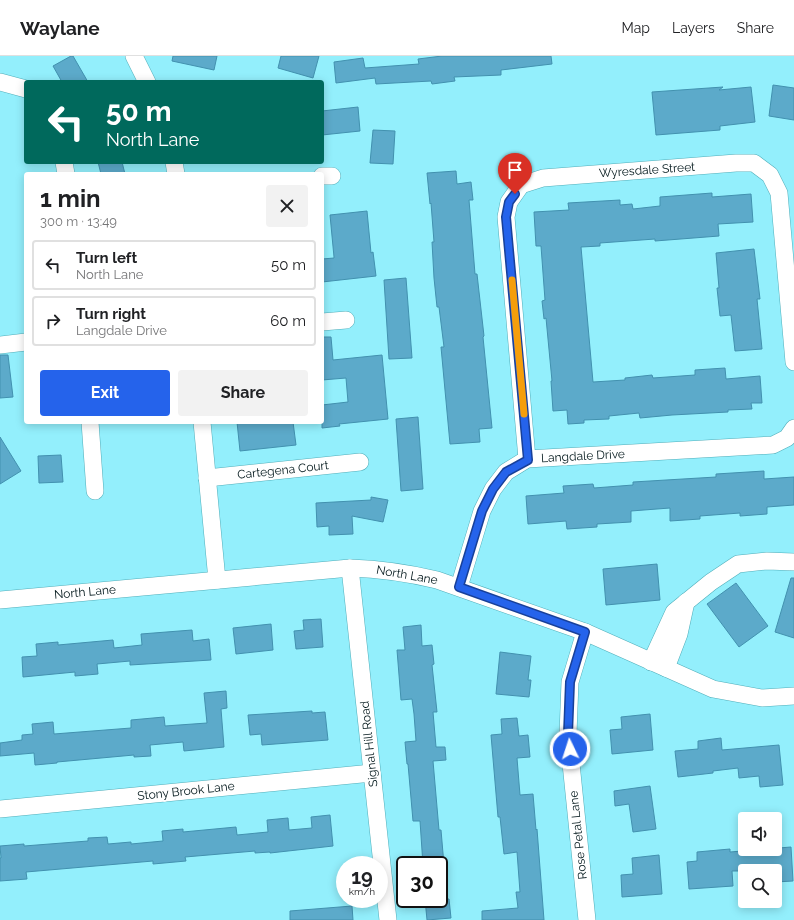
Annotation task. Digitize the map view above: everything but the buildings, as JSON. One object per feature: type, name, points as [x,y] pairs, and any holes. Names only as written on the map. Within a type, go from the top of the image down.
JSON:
[{"type":"street","points":[[134,56],[146,80]]},
{"type":"street","points":[[0,82],[24,89]]},
{"type":"street","name":"Wyresdale Street","points":[[528,460],[506,217],[509,202],[521,185],[543,178],[736,163],[754,163],[770,175],[779,193],[794,362]]},
{"type":"street","points":[[324,322],[346,320]]},
{"type":"street","points":[[0,345],[24,342]]},
{"type":"street","points":[[90,424],[95,491]]},
{"type":"street","points":[[202,424],[217,580]]},
{"type":"street","name":"Langdale Drive","points":[[459,587],[482,511],[493,489],[506,472],[528,460],[773,445],[791,433]]},
{"type":"street","name":"Cartegena Court","points":[[207,478],[360,462]]},
{"type":"street","points":[[659,665],[679,634],[687,600],[738,564],[767,561],[794,562]]},
{"type":"street","name":"North Lane","points":[[0,600],[350,568],[382,569],[412,574],[459,587],[585,632],[713,689],[762,698],[794,696]]},
{"type":"street","name":"Signal Hill Road","points":[[350,568],[388,920]]},
{"type":"street","name":"Rose Petal Lane","points":[[585,632],[570,682],[568,734],[587,920]]},
{"type":"street","name":"Stony Brook Lane","points":[[0,809],[372,773]]},
{"type":"slow traffic","points":[[512,280],[524,414]]},
{"type":"route","points":[[515,194],[509,202],[506,217],[528,460],[506,472],[493,489],[482,511],[459,587],[585,632],[570,682],[568,734],[570,749]]}]
